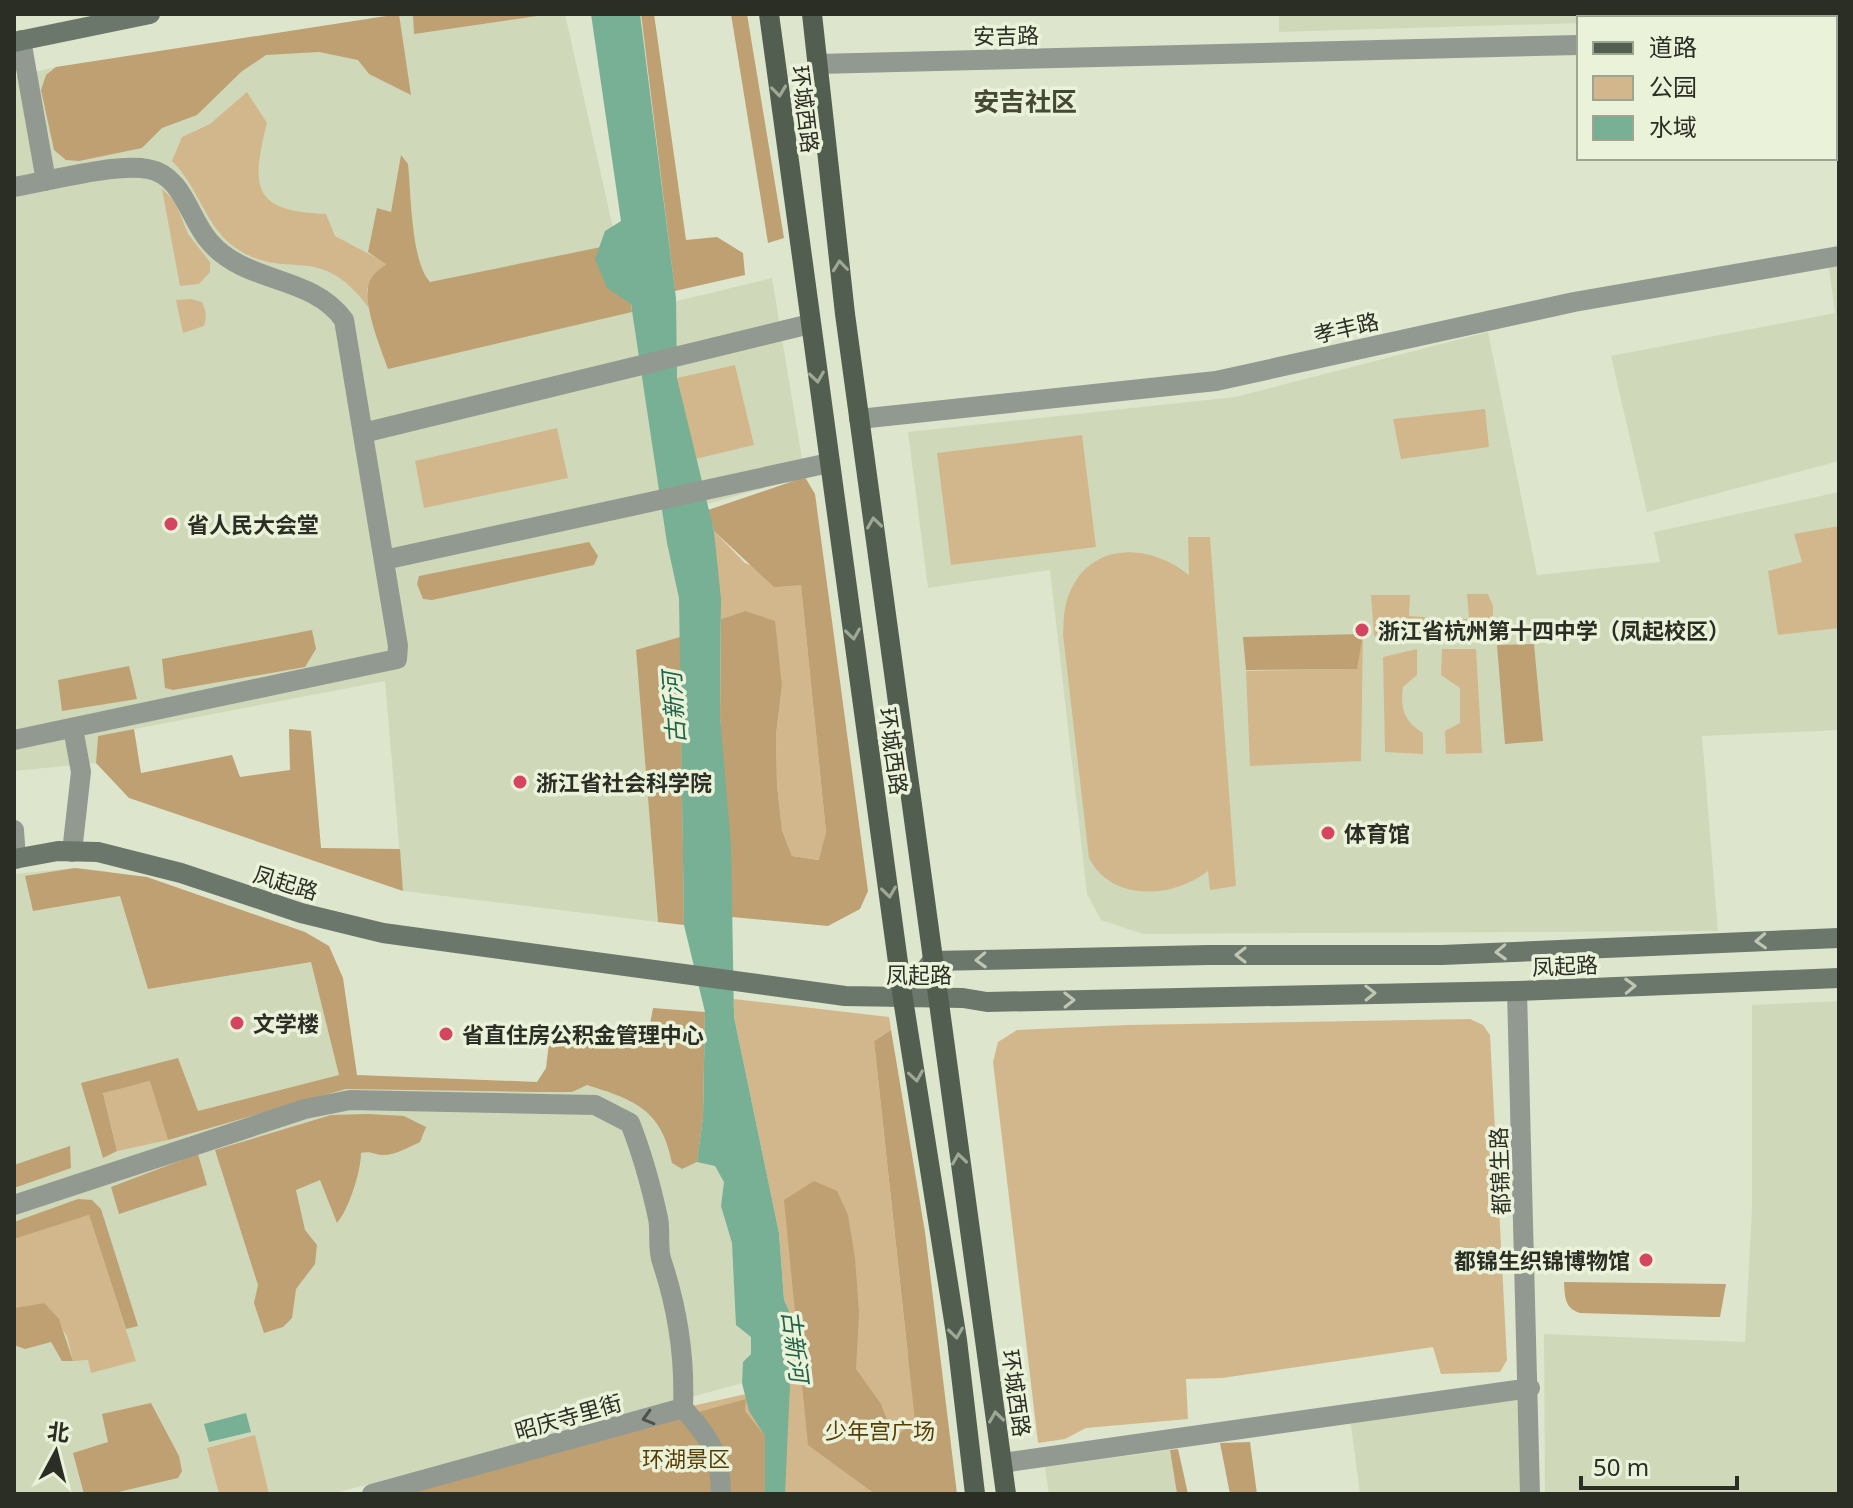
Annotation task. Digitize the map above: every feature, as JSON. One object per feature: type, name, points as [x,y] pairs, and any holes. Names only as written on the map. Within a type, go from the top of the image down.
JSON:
[{"type":"main road","points":[[17,41],[150,14]]},
{"type":"main road","name":"环城西路","points":[[769,14],[903,999],[957,1340],[975,1494]]},
{"type":"main road","name":"环城西路","points":[[812,14],[859,419],[1006,1494]]},
{"type":"main road","name":"凤起路","points":[[15,859],[98,852],[147,864],[301,913],[383,933],[754,984],[903,999],[987,1002],[1517,991],[1839,978]]},
{"type":"main road","points":[[903,999],[932,961],[1192,955],[1442,955],[1839,938]]},
{"type":"street","points":[[17,41],[46,181]]},
{"type":"street","name":"安吉路","points":[[817,64],[1577,45]]},
{"type":"street","points":[[14,187],[130,168],[150,169],[178,188],[207,239],[220,253],[251,271],[317,293],[344,320],[398,646],[397,659],[14,740]]},
{"type":"street","name":"孝丰路","points":[[859,419],[1216,381],[1574,302],[1839,256]]},
{"type":"street","points":[[363,433],[810,324]]},
{"type":"street","points":[[384,560],[829,463]]},
{"type":"street","points":[[72,852],[81,772],[73,728]]},
{"type":"street","points":[[14,830],[15,859]]},
{"type":"street","name":"都锦生路","points":[[1517,991],[1530,1388],[1530,1494]]},
{"type":"street","points":[[14,1205],[291,1114],[350,1100],[595,1105],[630,1123],[639,1146],[659,1221],[661,1261],[671,1282],[684,1372],[683,1408],[712,1441],[721,1473],[721,1494]]},
{"type":"street","points":[[1002,1463],[1530,1388]]},
{"type":"street","name":"昭庆寺里街","points":[[372,1494],[683,1408]]},
{"type":"shaded area","points":[[399,14],[565,14],[632,312],[772,278],[805,477],[674,513],[693,622],[680,625],[680,637],[636,651],[658,922],[403,891],[385,681],[98,736],[96,763],[14,771],[14,77],[56,67],[383,32],[407,82]]},
{"type":"shaded area","points":[[1279,14],[1622,14],[1577,16],[1577,23],[1279,32]]},
{"type":"shaded area","points":[[1839,266],[1839,461],[1647,512],[1611,356],[1835,313],[1829,268]]},
{"type":"shaded area","name":"浙江省杭州第十四中学（凤起校区）","points":[[1488,332],[1537,575],[1660,562],[1654,532],[1839,492],[1839,730],[1702,736],[1718,931],[1143,934],[1101,920],[1087,894],[1050,570],[928,588],[908,432],[1235,397]]},
{"type":"shaded area","points":[[75,868],[107,871],[321,948],[353,1083],[553,1084],[602,1077],[716,1107],[761,1378],[332,1494],[14,1494],[14,874]]},
{"type":"shaded area","points":[[1839,1001],[1839,1494],[1545,1494],[1544,1334],[1745,1342],[1752,1208],[1752,1005]]},
{"type":"shaded area","points":[[1525,1396],[1525,1494],[1360,1494],[1350,1418]]},
{"type":"shaded area","points":[[1170,1450],[1177,1494],[1049,1494],[1045,1467]]},
{"type":"green space","points":[[399,14],[411,95],[369,74],[358,60],[319,52],[266,55],[241,72],[197,115],[162,128],[142,148],[79,161],[66,160],[54,150],[41,90],[46,75],[56,67]]},
{"type":"green space","points":[[413,14],[551,14],[414,34]]},
{"type":"green space","points":[[641,14],[654,14],[686,240],[717,237],[743,253],[745,275],[675,291]]},
{"type":"green space","points":[[731,14],[747,14],[784,238],[768,243]]},
{"type":"green space","points":[[247,92],[267,123],[259,180],[271,202],[302,212],[326,214],[335,236],[386,263],[367,289],[369,308],[351,287],[334,274],[302,265],[269,262],[233,246],[216,228],[172,161],[182,137],[210,124]]},
{"type":"green space","points":[[401,155],[408,164],[415,243],[430,282],[616,244],[623,249],[632,312],[388,369],[372,322],[368,296],[372,277],[386,264],[368,252],[377,208],[391,212]]},
{"type":"green space","points":[[162,189],[175,201],[188,234],[210,262],[210,272],[199,284],[180,286]]},
{"type":"green space","points":[[176,300],[202,302],[205,322],[204,326],[183,333]]},
{"type":"green space","points":[[735,365],[754,445],[695,459],[677,378]]},
{"type":"green space","points":[[1485,409],[1489,447],[1401,459],[1393,419]]},
{"type":"green space","points":[[557,428],[568,478],[424,508],[415,461]]},
{"type":"green space","points":[[1082,435],[1096,547],[951,565],[937,453]]},
{"type":"green space","points":[[805,477],[815,494],[868,891],[860,909],[828,926],[732,917],[720,716],[721,619],[745,611],[775,621],[782,686],[776,735],[782,830],[792,856],[819,860],[826,832],[801,585],[774,587],[714,531],[708,510]]},
{"type":"green space","points":[[1839,526],[1839,628],[1778,635],[1768,571],[1802,562],[1794,534]]},
{"type":"green space","points":[[714,531],[745,563],[801,584],[826,832],[820,860],[792,856],[782,830],[776,735],[782,686],[745,611],[721,619]]},
{"type":"green space","points":[[1188,537],[1210,537],[1236,886],[1210,890],[1208,871],[1178,887],[1144,892],[1113,883],[1099,873],[1089,858],[1063,635],[1064,612],[1074,584],[1086,568],[1101,558],[1117,553],[1135,552],[1154,556],[1189,575]]},
{"type":"green space","points":[[589,542],[598,556],[594,565],[432,600],[423,599],[417,584],[419,576]]},
{"type":"green space","points":[[1467,594],[1488,594],[1493,606],[1493,634],[1452,635],[1452,619],[1469,619]]},
{"type":"green space","points":[[1371,595],[1410,595],[1409,616],[1425,617],[1423,633],[1374,636]]},
{"type":"green space","points":[[312,630],[316,649],[305,667],[173,690],[165,688],[162,659]]},
{"type":"green space","points":[[1363,634],[1361,761],[1250,766],[1246,671],[1356,669]]},
{"type":"green space","points":[[1363,634],[1357,669],[1246,670],[1243,637]]},
{"type":"green space","points":[[680,637],[684,925],[658,922],[636,650]]},
{"type":"green space","points":[[1534,644],[1543,741],[1505,744],[1497,645]]},
{"type":"green space","points":[[1417,649],[1417,675],[1403,687],[1402,702],[1411,724],[1423,733],[1423,754],[1385,752],[1383,657]]},
{"type":"green space","points":[[1442,649],[1476,649],[1482,753],[1446,754],[1445,731],[1460,723],[1460,688],[1441,675]]},
{"type":"green space","points":[[129,666],[137,699],[62,711],[58,680]]},
{"type":"green space","points":[[134,729],[141,773],[232,755],[240,777],[290,770],[289,729],[311,731],[321,848],[400,849],[403,891],[129,798],[96,763],[98,736]]},
{"type":"green space","points":[[75,868],[147,877],[305,932],[329,946],[343,978],[357,1075],[537,1082],[546,1068],[549,1043],[648,1035],[653,1008],[705,1012],[703,1117],[697,1162],[682,1169],[672,1163],[661,1131],[644,1110],[619,1096],[587,1085],[572,1092],[346,1089],[168,1140],[150,1081],[103,1093],[117,1151],[103,1158],[81,1083],[178,1058],[198,1111],[339,1075],[311,962],[148,989],[120,896],[33,911],[25,876]]},
{"type":"green space","name":"少年宫广场","points":[[734,999],[889,1017],[891,1030],[874,1041],[908,1357],[957,1494],[372,1494],[683,1408],[791,1384],[793,1319],[784,1300],[779,1233],[734,1017]]},
{"type":"green space","points":[[1470,1019],[1483,1025],[1490,1035],[1507,1360],[1500,1372],[1441,1374],[1433,1347],[1222,1378],[1186,1379],[1188,1419],[1086,1428],[1065,1439],[1038,1443],[993,1062],[998,1042],[1017,1030]]},
{"type":"green space","name":"少年宫广场","points":[[891,1030],[925,1232],[957,1494],[875,1494],[808,1445],[784,1200],[814,1181],[837,1191],[848,1215],[859,1312],[856,1369],[881,1404],[894,1438],[915,1421],[874,1041]]},
{"type":"green space","points":[[151,1081],[168,1140],[117,1151],[103,1092]]},
{"type":"green space","points":[[331,1115],[404,1116],[426,1127],[420,1142],[401,1151],[386,1155],[361,1153],[354,1190],[337,1223],[320,1180],[296,1190],[305,1230],[317,1245],[315,1264],[296,1289],[292,1318],[283,1327],[264,1333],[254,1303],[258,1285],[215,1150]]},
{"type":"green space","points":[[70,1146],[71,1168],[14,1188],[14,1165]]},
{"type":"green space","points":[[198,1154],[207,1185],[119,1214],[111,1187]]},
{"type":"green space","points":[[78,1199],[92,1200],[101,1209],[138,1326],[126,1329],[89,1215],[14,1239],[14,1222]]},
{"type":"green space","points":[[89,1215],[136,1361],[91,1373],[88,1360],[73,1361],[67,1336],[44,1303],[14,1308],[14,1239]]},
{"type":"green space","points":[[1564,1282],[1726,1284],[1720,1317],[1712,1317],[1580,1313],[1568,1305]]},
{"type":"green space","points":[[44,1303],[59,1319],[73,1361],[62,1361],[51,1342],[25,1349],[14,1345],[14,1308]]},
{"type":"green space","name":"环湖景区","points":[[746,1399],[745,1411],[765,1436],[765,1494],[402,1494]]},
{"type":"green space","points":[[151,1403],[179,1456],[182,1471],[178,1478],[110,1494],[84,1494],[73,1453],[108,1442],[102,1414]]},
{"type":"green space","points":[[255,1435],[269,1494],[219,1494],[207,1448]]},
{"type":"green space","points":[[1250,1442],[1257,1494],[1230,1494],[1220,1443]]},
{"type":"green space","points":[[1178,1449],[1188,1494],[1177,1494],[1170,1450]]},
{"type":"water","points":[[591,14],[640,14],[676,298],[677,378],[714,531],[721,599],[720,716],[731,845],[734,1017],[779,1233],[784,1300],[793,1319],[785,1494],[765,1494],[765,1436],[749,1411],[742,1383],[743,1362],[751,1354],[751,1337],[736,1325],[732,1243],[721,1206],[724,1182],[715,1166],[697,1162],[703,1117],[705,1012],[684,925],[679,598],[667,543],[631,304],[607,288],[595,259],[605,231],[621,221]]},
{"type":"water","points":[[246,1413],[251,1432],[209,1442],[204,1424]]},
{"type":"place","name":"省人民大会堂","points":[[171,524]]},
{"type":"place","name":"浙江省杭州第十四中学（凤起校区）","points":[[1362,630]]},
{"type":"place","name":"浙江省社会科学院","points":[[520,782]]},
{"type":"place","name":"体育馆","points":[[1328,833]]},
{"type":"place","name":"文学楼","points":[[237,1023]]},
{"type":"place","name":"省直住房公积金管理中心","points":[[446,1034]]},
{"type":"place","name":"都锦生织锦博物馆","points":[[1646,1260]]},
{"type":"district","name":"安吉社区","points":[[1025,101]]},
{"type":"water label","name":"古新河","points":[[673,708]]},
{"type":"water label","name":"古新河","points":[[796,1346]]}]
